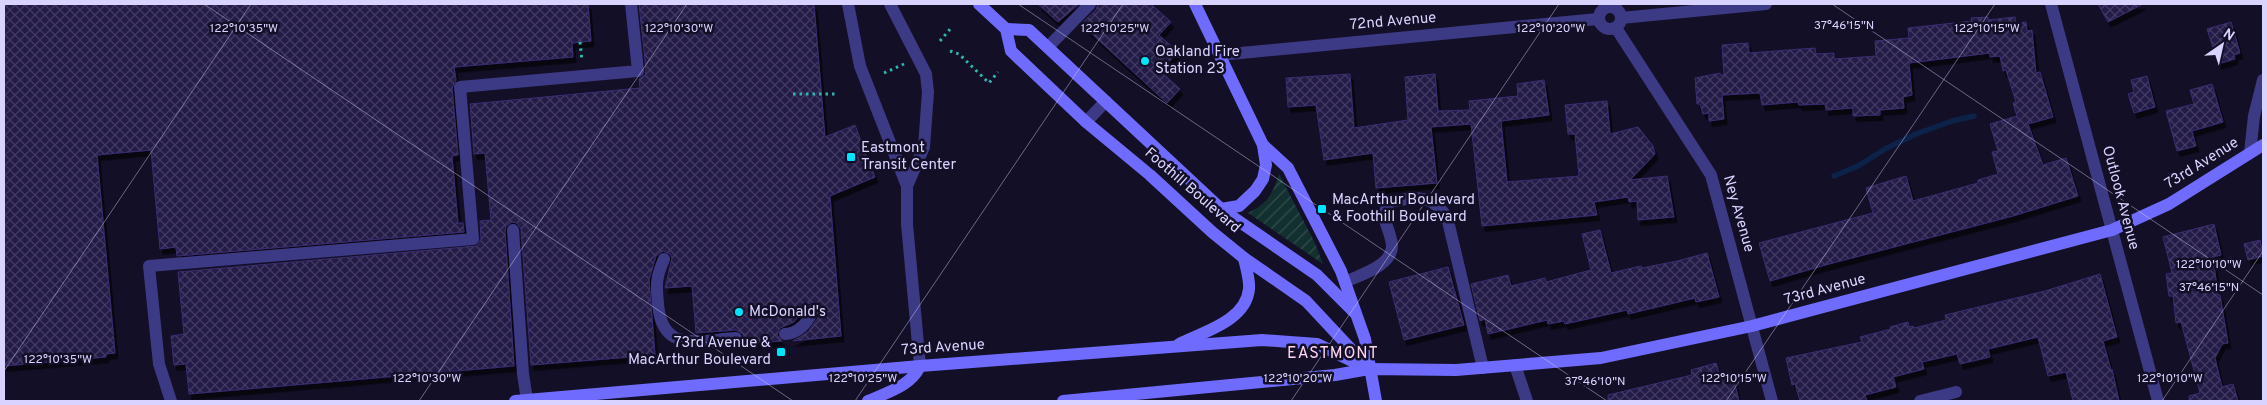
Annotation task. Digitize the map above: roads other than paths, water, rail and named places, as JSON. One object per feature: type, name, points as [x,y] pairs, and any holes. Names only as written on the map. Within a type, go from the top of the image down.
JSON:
[{"type":"main road","points":[[980,4],[1006,29]]},
{"type":"main road","points":[[1195,4],[1263,145],[1266,165],[1263,179],[1255,191],[1240,206],[1221,209]]},
{"type":"main road","name":"Foothill Boulevard","points":[[1355,313],[1317,275],[1221,209],[1029,30],[1006,29],[1011,51],[1086,122],[1244,258],[1306,301],[1369,369]]},
{"type":"main road","points":[[1263,145],[1288,168],[1344,282],[1365,339],[1376,401]]},
{"type":"main road","name":"73rd Avenue","points":[[1063,401],[1335,375],[1369,369],[1456,370],[1601,358],[1752,326],[2112,230],[2169,204],[2263,145]]},
{"type":"main road","points":[[1173,347],[1232,318],[1240,310],[1249,288],[1244,258]]},
{"type":"main road","name":"73rd Avenue","points":[[521,401],[920,366],[1262,340],[1317,344],[1369,369]]},
{"type":"main road","points":[[868,401],[909,382],[916,376],[920,366]]},
{"type":"street","points":[[170,401],[159,364],[149,266],[473,239],[460,87],[638,71],[631,4]]},
{"type":"street","points":[[848,4],[860,66],[907,186],[908,224],[920,366]]},
{"type":"street","points":[[890,4],[926,74],[928,92],[924,147],[907,186]]},
{"type":"street","points":[[1048,47],[1090,4]]},
{"type":"street","points":[[1618,23],[1616,9],[1609,7],[1600,11],[1603,27],[1612,30],[1618,23],[1766,4]]},
{"type":"street","name":"Outlook Avenue","points":[[2052,4],[2158,401]]},
{"type":"street","name":"72nd Avenue","points":[[1220,55],[1600,11]]},
{"type":"street","name":"Ney Avenue","points":[[1618,23],[1711,175],[1772,401]]},
{"type":"street","points":[[2250,153],[2254,116],[2263,80]]},
{"type":"street","points":[[1086,122],[1106,101]]},
{"type":"street","points":[[1344,282],[1382,264],[1388,257],[1392,246],[1383,214],[1390,202],[1410,198],[1432,201],[1440,206],[1447,216],[1483,368]]},
{"type":"street","points":[[512,230],[523,369],[521,401]]},
{"type":"street","points":[[664,259],[656,278],[659,320],[668,335],[684,341],[736,338]]},
{"type":"street","points":[[785,334],[791,333],[808,322],[812,310]]},
{"type":"street","points":[[1515,365],[1527,401]]},
{"type":"street","points":[[1920,401],[1956,392]]},
{"type":"waterway","points":[[1834,176],[1858,166],[1885,149],[1916,134],[1952,121],[1974,116]]},
{"type":"place","name":"Oakland Fire Station 23","points":[[1145,61]]},
{"type":"place","name":"Eastmont Transit Center","points":[[851,157]]},
{"type":"place","name":"MacArthur Boulevard & Foothill Boulevard","points":[[1322,209]]},
{"type":"place","name":"McDonald's","points":[[739,312]]},
{"type":"place","name":"73rd Avenue & MacArthur Boulevard","points":[[781,352]]},
{"type":"district","name":"EASTMONT","points":[[1333,354]]}]
